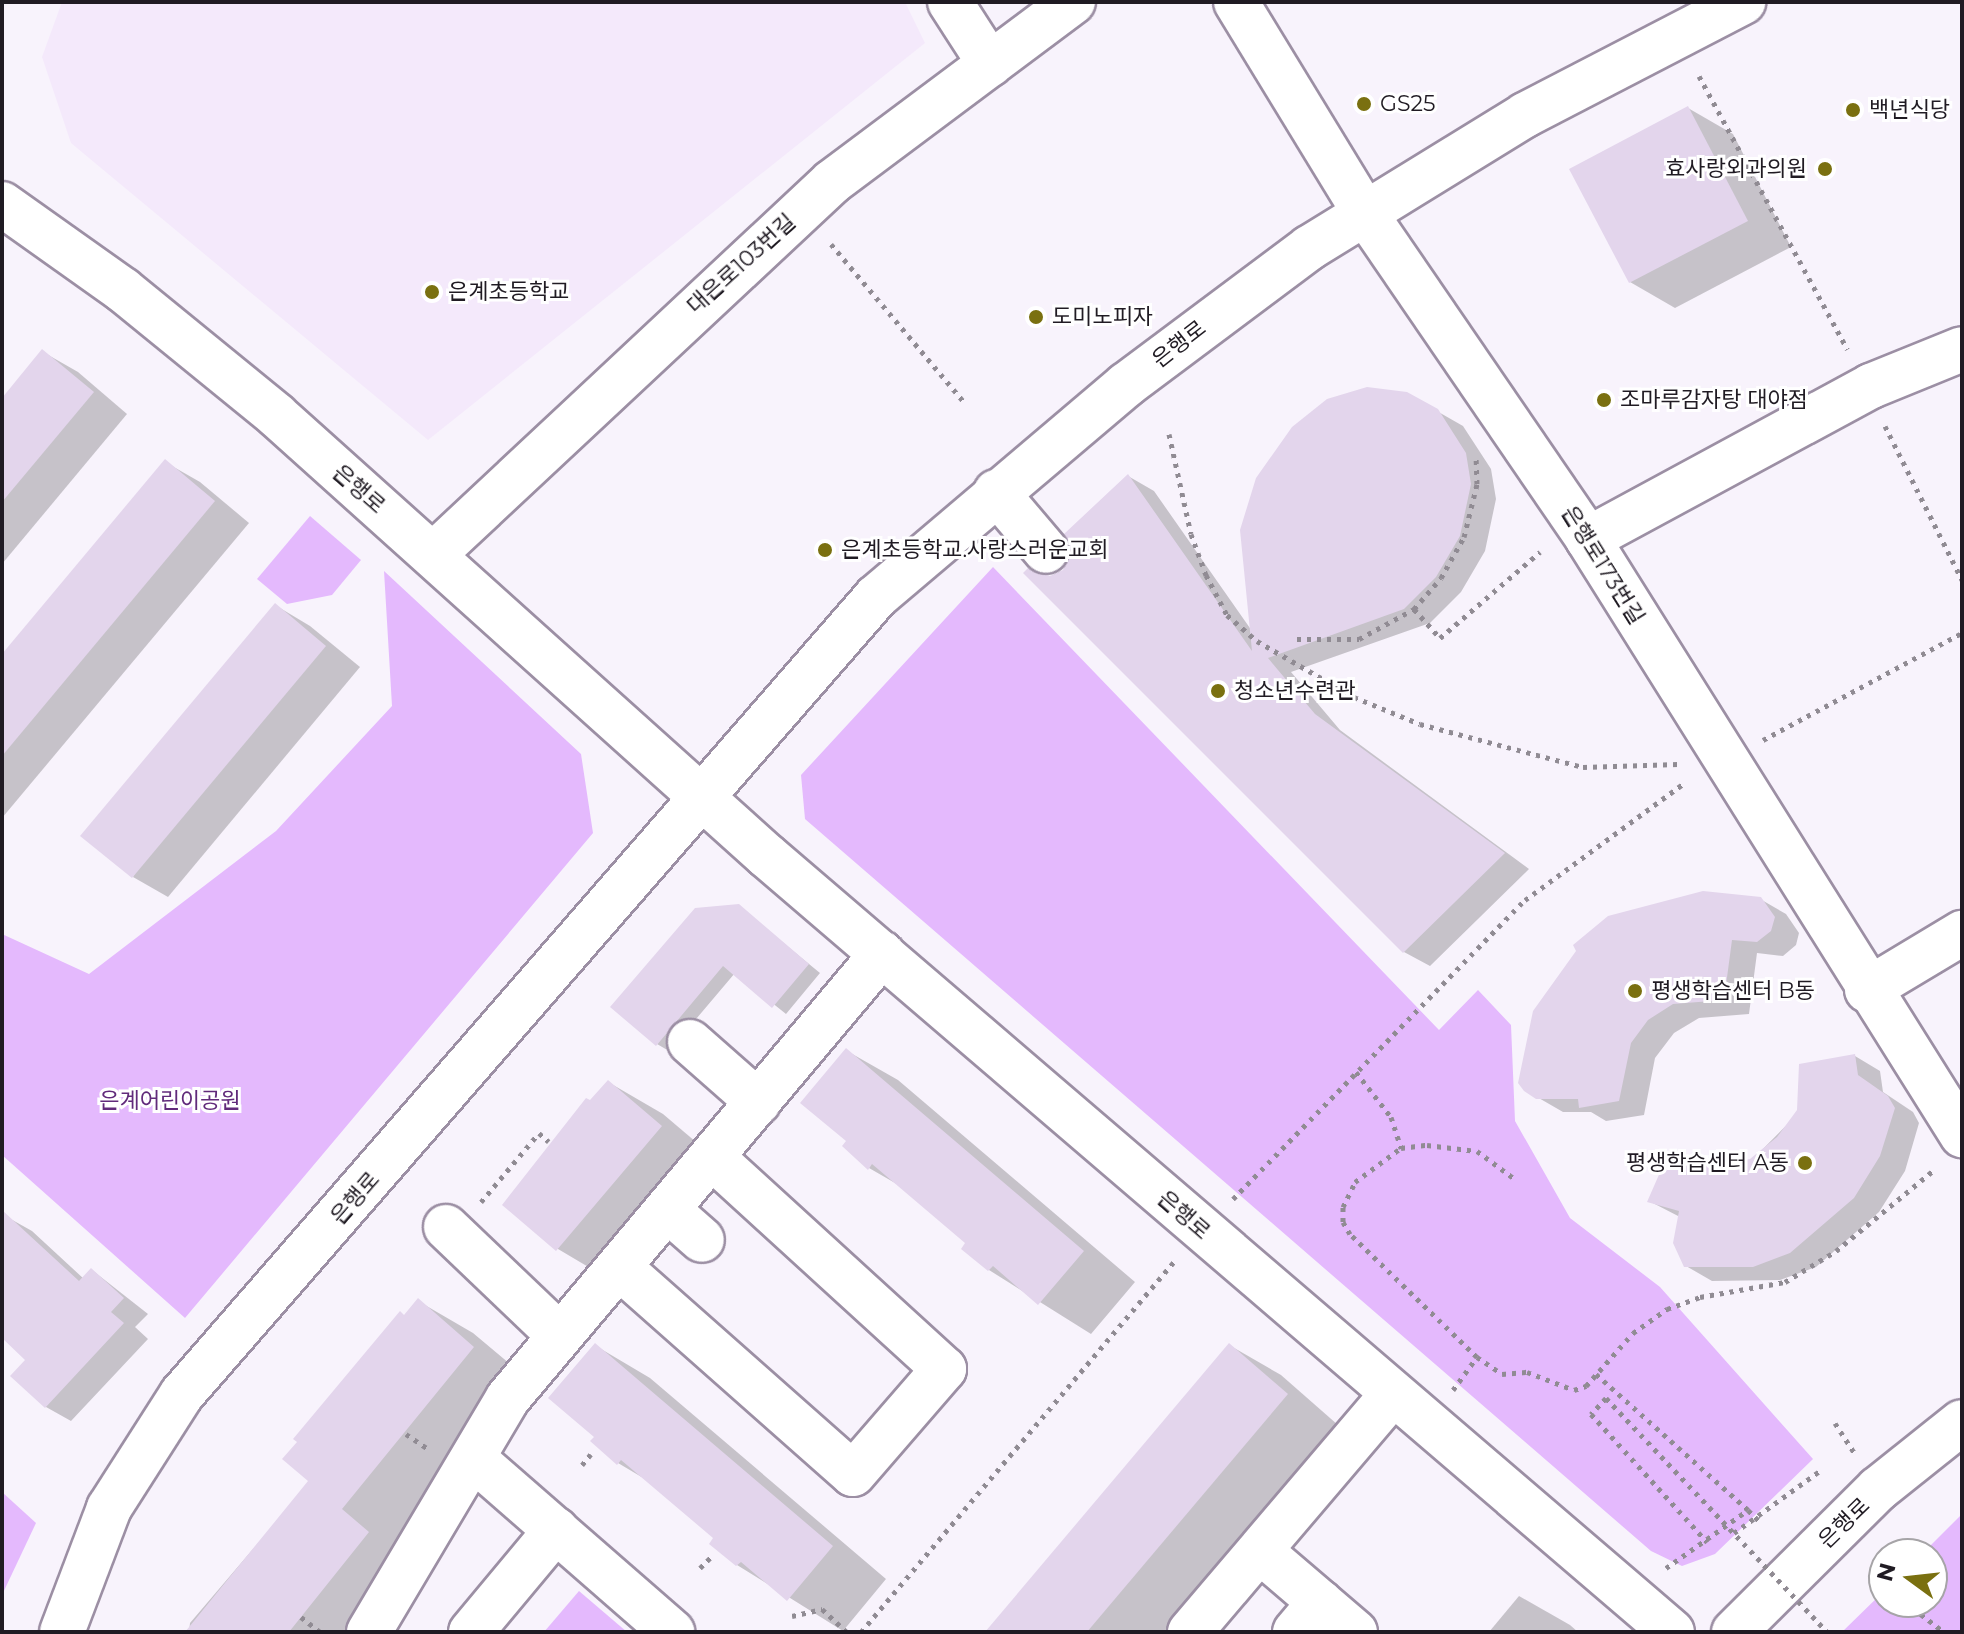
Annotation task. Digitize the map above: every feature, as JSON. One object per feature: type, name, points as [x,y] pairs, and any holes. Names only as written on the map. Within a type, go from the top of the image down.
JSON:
[{"type":"street","points":[[950,2],[990,64]]},
{"type":"street","name":"대은로103번길","points":[[433,555],[832,182],[1073,2]]},
{"type":"street","name":"은행로173번길","points":[[1236,2],[1365,213],[1588,539],[1867,990],[1950,1150]]},
{"type":"street","name":"은행로","points":[[62,1632],[109,1508],[182,1394],[699,795],[876,597],[996,492],[1213,317],[1365,213],[1525,115],[1743,2]]},
{"type":"street","name":"은행로","points":[[2,204],[123,290],[276,415],[699,795],[1392,1395],[1672,1632]]},
{"type":"street","points":[[1588,539],[1871,386],[1962,349]]},
{"type":"street","points":[[996,492],[1046,551]]},
{"type":"street","points":[[1867,990],[1962,933]]},
{"type":"street","points":[[369,1632],[475,1460],[508,1398],[882,954]]},
{"type":"street","points":[[690,1042],[758,1102]]},
{"type":"street","points":[[619,1267],[853,1474],[944,1369],[713,1158]]},
{"type":"street","points":[[668,1210],[702,1240]]},
{"type":"street","points":[[458,1221],[559,1335]]},
{"type":"street","points":[[1190,1632],[1392,1395]]},
{"type":"street","name":"은행로","points":[[1734,1632],[1878,1489],[1962,1422]]},
{"type":"street","points":[[475,1460],[672,1632]]},
{"type":"street","points":[[471,1632],[556,1530]]},
{"type":"street","points":[[1260,1551],[1307,1617],[1355,1632]]},
{"type":"path","points":[[1699,76],[1851,357]]},
{"type":"path","points":[[823,234],[965,403]]},
{"type":"path","points":[[1884,425],[1962,580]]},
{"type":"path","points":[[1169,434],[1191,534],[1206,575],[1227,615],[1284,658],[1354,697],[1466,736],[1583,767],[1679,764]]},
{"type":"path","points":[[1297,639],[1359,639],[1387,627],[1414,609],[1441,578],[1464,537],[1477,484],[1475,450]]},
{"type":"path","points":[[1414,609],[1440,638],[1540,552]]},
{"type":"path","points":[[1752,746],[1962,633]]},
{"type":"path","points":[[1229,1203],[1525,900],[1684,783]]},
{"type":"path","points":[[1356,1072],[1391,1117],[1401,1148]]},
{"type":"path","points":[[458,1221],[539,1133],[549,1142]]},
{"type":"path","points":[[1515,1179],[1477,1151],[1427,1145],[1401,1148],[1355,1182],[1343,1207],[1343,1222],[1477,1357],[1502,1374],[1527,1372],[1574,1390],[1596,1374],[1633,1333],[1667,1309],[1700,1297],[1785,1282],[1836,1251],[1950,1150]]},
{"type":"path","points":[[861,1632],[1184,1251]]},
{"type":"path","points":[[1450,1394],[1477,1357]]},
{"type":"path","points":[[1596,1374],[1759,1521]]},
{"type":"path","points":[[1707,1542],[1591,1414],[1606,1398],[1827,1632]]},
{"type":"path","points":[[582,1465],[591,1454]]},
{"type":"path","points":[[1734,1533],[1821,1470]]},
{"type":"path","points":[[1660,1572],[1707,1542],[1748,1510]]},
{"type":"path","points":[[700,1568],[712,1556]]},
{"type":"path","points":[[792,1616],[822,1609],[847,1632]]},
{"type":"path","points":[[301,1617],[320,1632]]},
{"type":"path","points":[[1924,1618],[1944,1632]]},
{"type":"path","points":[[1926,1620],[1935,1632]]},
{"type":"shaded area","name":"은계초등학교","points":[[62,2],[905,2],[925,43],[428,440],[71,143],[42,57]]},
{"type":"green space","points":[[310,516],[361,560],[332,595],[287,604],[257,579]]},
{"type":"green space","points":[[993,567],[1439,1030],[1478,990],[1511,1025],[1515,1121],[1570,1218],[1660,1287],[1813,1459],[1715,1554],[1682,1566],[1651,1551],[805,819],[801,775]]},
{"type":"green space","name":"은계어린이공원","points":[[384,571],[581,754],[593,833],[185,1318],[2,1155],[2,934],[89,974],[276,831],[392,706]]},
{"type":"green space","points":[[2,1492],[36,1523],[2,1595]]},
{"type":"green space","points":[[1962,1514],[1962,1632],[1842,1632],[1868,1607],[1868,1618],[1948,1618],[1948,1538],[1938,1538]]},
{"type":"green space","points":[[579,1591],[627,1632],[544,1632]]},
{"type":"building","points":[[1688,106],[1748,221],[1629,283],[1569,169]]},
{"type":"building","points":[[42,349],[94,392],[2,502],[2,398]]},
{"type":"building","name":"청소년수련관","points":[[1367,387],[1407,392],[1438,409],[1466,453],[1471,484],[1460,536],[1436,577],[1404,609],[1268,658],[1315,714],[1505,853],[1403,953],[1023,573],[1028,568],[1050,576],[1063,570],[1071,547],[1064,534],[1128,474],[1252,651],[1240,530],[1256,478],[1292,427],[1327,399]]},
{"type":"building","points":[[165,459],[215,501],[2,756],[2,654]]},
{"type":"building","points":[[275,603],[326,646],[132,878],[80,836]]},
{"type":"building","name":"평생학습센터 B동","points":[[1703,891],[1761,897],[1775,917],[1771,931],[1757,942],[1732,940],[1724,1000],[1673,1004],[1648,1020],[1631,1043],[1619,1101],[1579,1108],[1578,1099],[1536,1099],[1524,1091],[1518,1083],[1533,1011],[1576,951],[1573,945],[1608,916]]},
{"type":"building","points":[[739,904],[809,964],[772,1008],[723,966],[656,1046],[610,1007],[695,908]]},
{"type":"building","points":[[846,1048],[1084,1251],[1038,1305],[993,1266],[988,1271],[961,1249],[965,1243],[872,1164],[868,1170],[842,1146],[846,1141],[800,1103]]},
{"type":"building","name":"평생학습센터 A동","points":[[1855,1054],[1858,1075],[1888,1096],[1895,1108],[1880,1156],[1854,1198],[1790,1253],[1753,1267],[1684,1267],[1673,1243],[1679,1211],[1647,1202],[1665,1161],[1697,1168],[1750,1159],[1777,1137],[1797,1110],[1799,1064]]},
{"type":"building","points":[[608,1080],[662,1126],[556,1251],[502,1205],[586,1098],[590,1100]]},
{"type":"building","points":[[2,1210],[79,1281],[91,1268],[124,1298],[111,1312],[124,1323],[45,1408],[10,1376],[25,1360],[2,1338]]},
{"type":"building","points":[[418,1298],[474,1347],[342,1509],[369,1532],[289,1632],[185,1632],[308,1481],[282,1459],[297,1442],[293,1439],[400,1311],[404,1315]]},
{"type":"building","points":[[595,1343],[833,1546],[787,1601],[741,1562],[736,1566],[709,1544],[713,1538],[621,1460],[617,1465],[590,1441],[594,1437],[548,1398]]},
{"type":"building","points":[[1229,1343],[1288,1394],[1087,1632],[985,1632]]},
{"type":"place","name":"GS25","points":[[1364,104]]},
{"type":"place","name":"백년식당","points":[[1853,110]]},
{"type":"place","name":"효사랑외과의원","points":[[1825,169]]},
{"type":"place","name":"은계초등학교","points":[[432,292]]},
{"type":"place","name":"도미노피자","points":[[1036,317]]},
{"type":"place","name":"조마루감자탕 대야점","points":[[1604,400]]},
{"type":"place","name":"은계초등학교.사랑스러운교회","points":[[825,550]]},
{"type":"place","name":"청소년수련관","points":[[1218,691]]},
{"type":"place","name":"평생학습센터 B동","points":[[1635,991]]},
{"type":"place","name":"평생학습센터 A동","points":[[1805,1163]]}]
